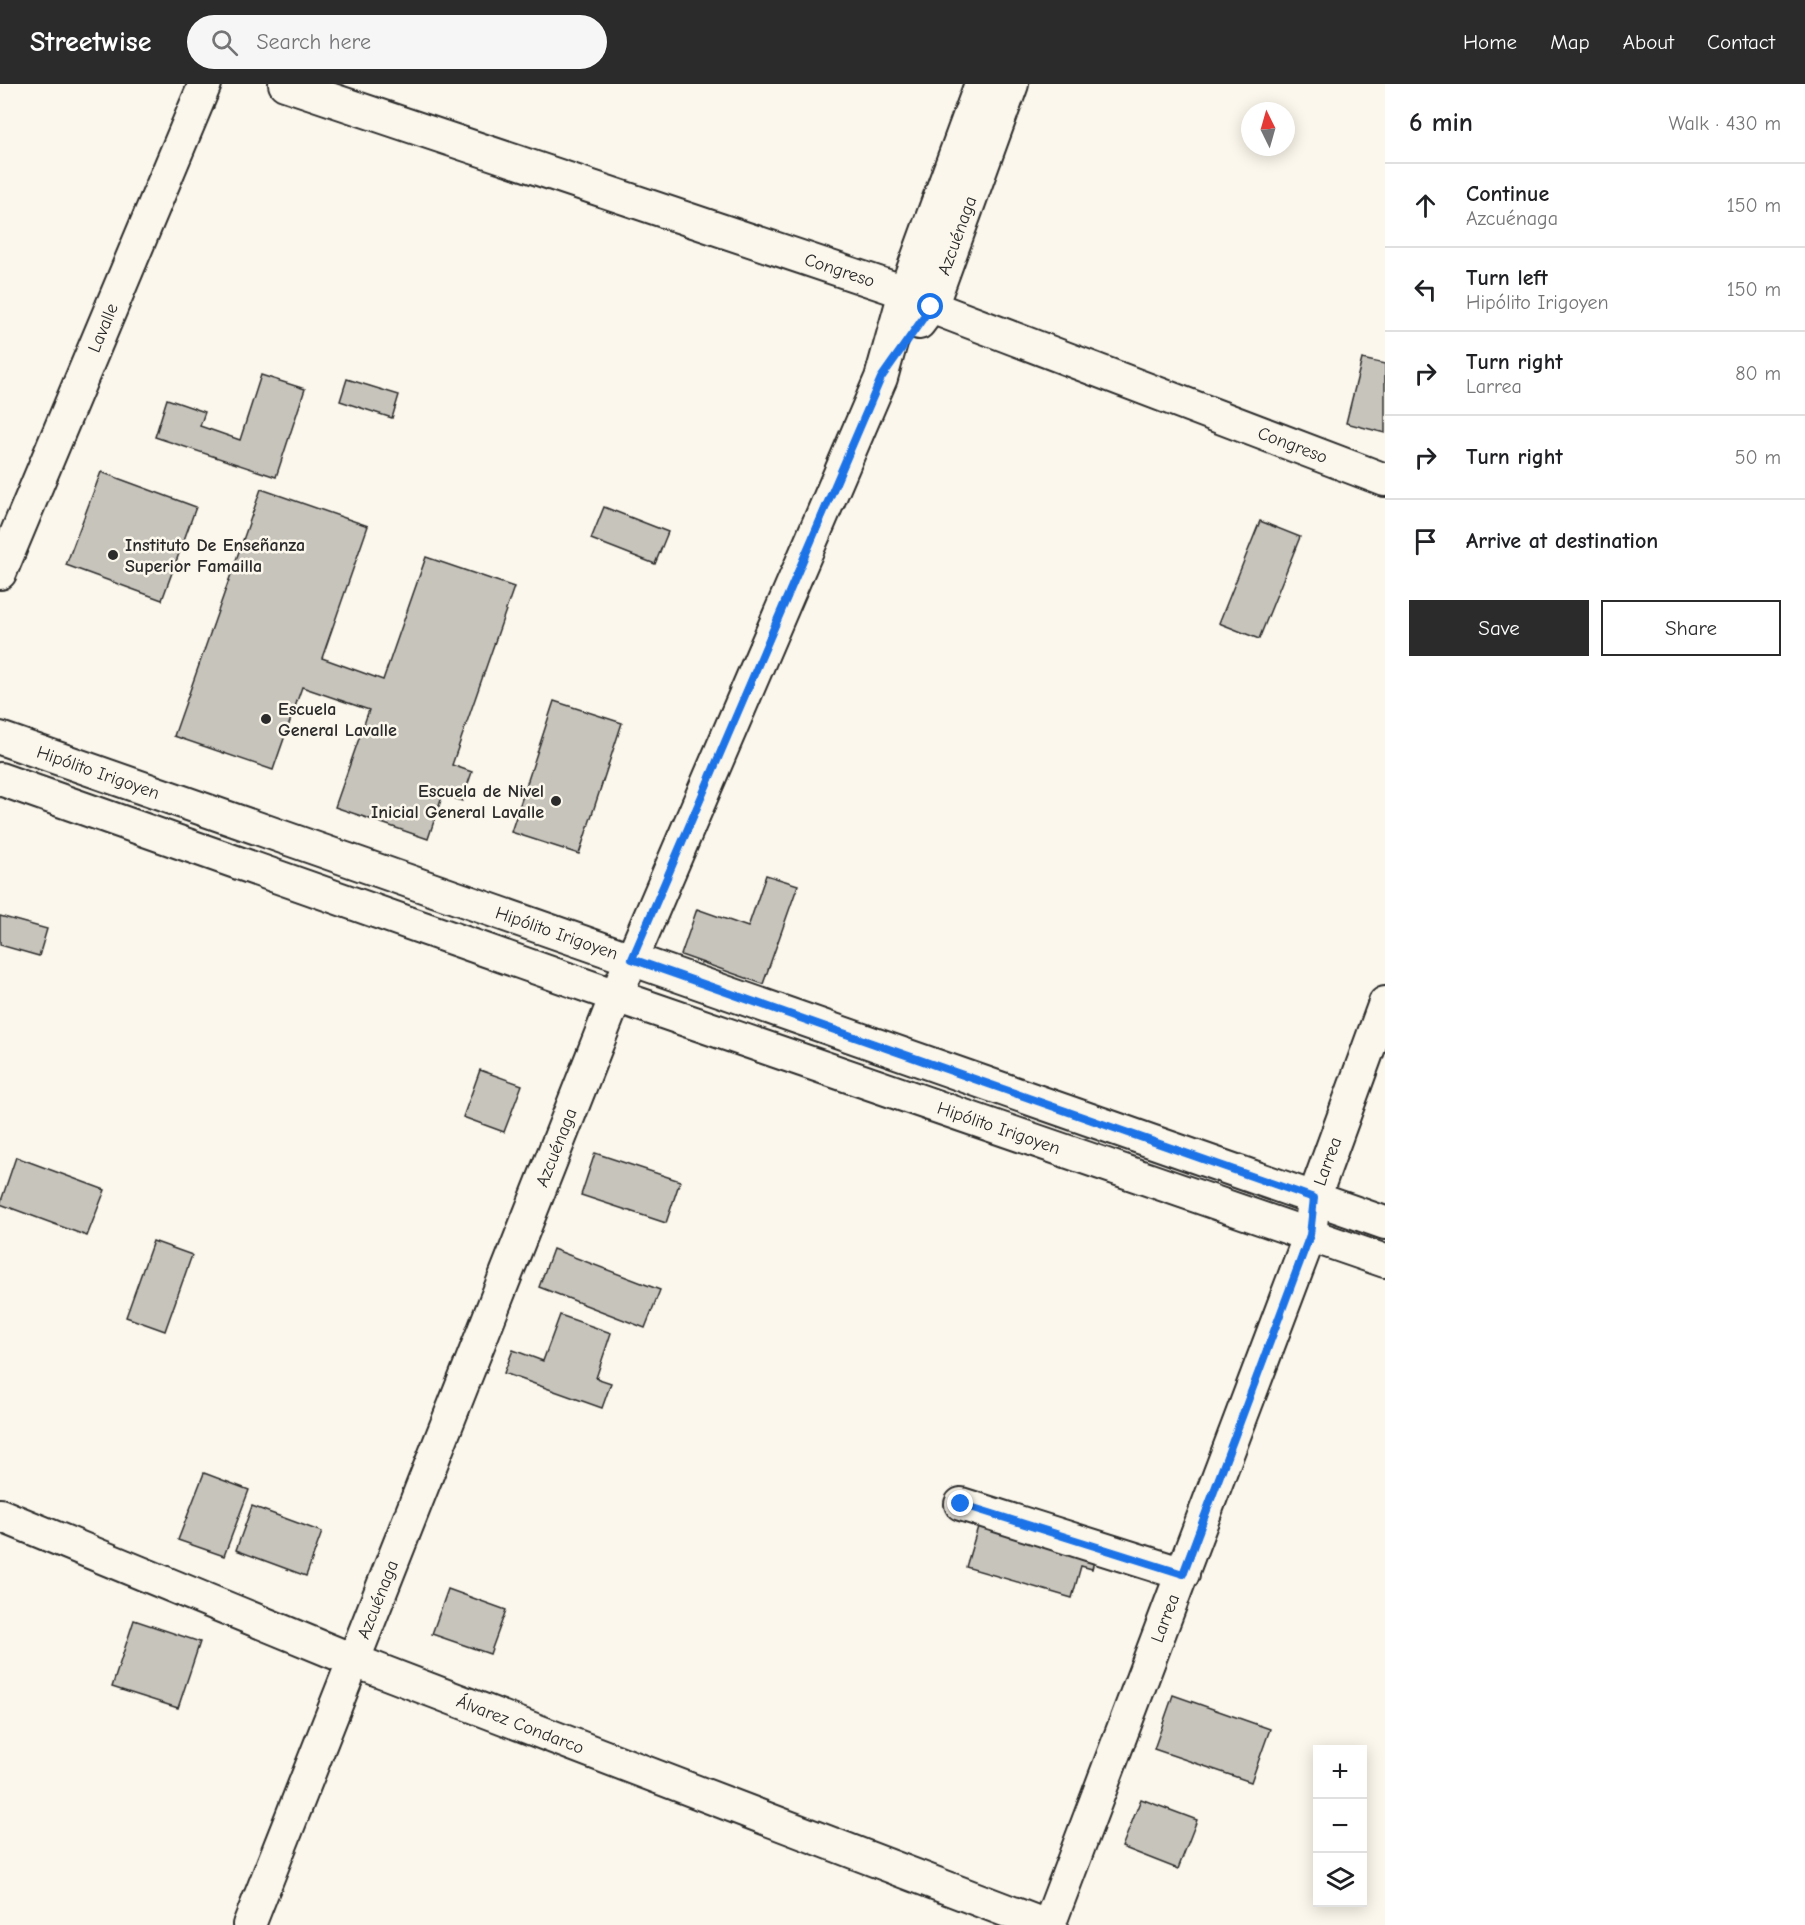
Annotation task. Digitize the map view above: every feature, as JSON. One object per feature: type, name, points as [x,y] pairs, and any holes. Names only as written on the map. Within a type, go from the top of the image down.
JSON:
[{"type":"street","name":"Lavalle","points":[[0,573],[205,84]]},
{"type":"street","name":"Congreso","points":[[285,84],[918,299],[1385,480]]},
{"type":"street","name":"Azcuénaga","points":[[918,299],[981,84]]},
{"type":"street","name":"Azcuénaga","points":[[249,1925],[616,996],[881,378],[1012,84]]},
{"type":"street","name":"Hipólito Irigoyen","points":[[0,738],[1385,1223]]},
{"type":"street","name":"Hipólito Irigoyen","points":[[0,778],[616,996],[1385,1261]]},
{"type":"street","name":"Larrea","points":[[1049,1925],[1310,1235],[1314,1198],[1385,1003]]},
{"type":"street","points":[[961,1504],[1183,1574]]},
{"type":"street","name":"Álvarez Condarco","points":[[0,1515],[355,1661],[1044,1925]]},
{"type":"building","points":[[1362,359],[1385,364],[1385,433],[1346,423]]},
{"type":"building","points":[[261,375],[305,389],[276,477],[155,437],[167,399],[205,412],[200,426],[240,440]]},
{"type":"building","points":[[347,379],[399,395],[392,418],[340,401]]},
{"type":"building","points":[[101,472],[196,507],[162,600],[66,565]]},
{"type":"building","points":[[261,489],[368,526],[322,658],[383,680],[426,557],[514,587],[452,765],[472,772],[462,801],[443,794],[428,839],[335,807],[369,710],[302,687],[273,770],[174,736]]},
{"type":"building","points":[[604,507],[668,532],[655,564],[591,539]]},
{"type":"building","points":[[1260,521],[1300,537],[1259,639],[1219,623]]},
{"type":"building","points":[[554,701],[622,723],[579,854],[511,832]]},
{"type":"building","points":[[766,875],[798,885],[763,984],[681,955],[697,909],[748,927]]},
{"type":"building","points":[[0,916],[47,929],[39,956],[0,945]]},
{"type":"building","points":[[480,1070],[522,1085],[504,1132],[463,1117]]},
{"type":"building","points":[[595,1153],[680,1181],[666,1223],[581,1195]]},
{"type":"building","points":[[16,1157],[105,1190],[87,1236],[0,1204]]},
{"type":"building","points":[[153,1241],[192,1255],[165,1331],[126,1317]]},
{"type":"building","points":[[553,1249],[660,1290],[645,1328],[539,1287]]},
{"type":"building","points":[[560,1315],[611,1333],[596,1378],[611,1383],[602,1408],[504,1373],[513,1350],[543,1361]]},
{"type":"building","points":[[204,1473],[249,1490],[224,1556],[178,1540]]},
{"type":"building","points":[[252,1506],[322,1532],[306,1576],[236,1550]]},
{"type":"building","points":[[980,1520],[1095,1557],[1092,1569],[1081,1566],[1072,1598],[966,1567]]},
{"type":"building","points":[[448,1589],[506,1610],[490,1654],[432,1634]]},
{"type":"building","points":[[134,1620],[200,1642],[178,1708],[112,1687]]},
{"type":"building","points":[[1173,1695],[1270,1729],[1251,1782],[1154,1749]]},
{"type":"building","points":[[1141,1799],[1197,1820],[1178,1869],[1122,1847]]},
{"type":"place","name":"Instituto De Enseñanza Superior Famailla","points":[[113,555]]},
{"type":"place","name":"Escuela General Lavalle","points":[[266,719]]},
{"type":"place","name":"Escuela de Nivel Inicial General Lavalle","points":[[556,801]]},
{"type":"route","points":[[931,307],[881,378],[632,959],[1314,1198],[1310,1235],[1183,1574],[961,1504]]}]
